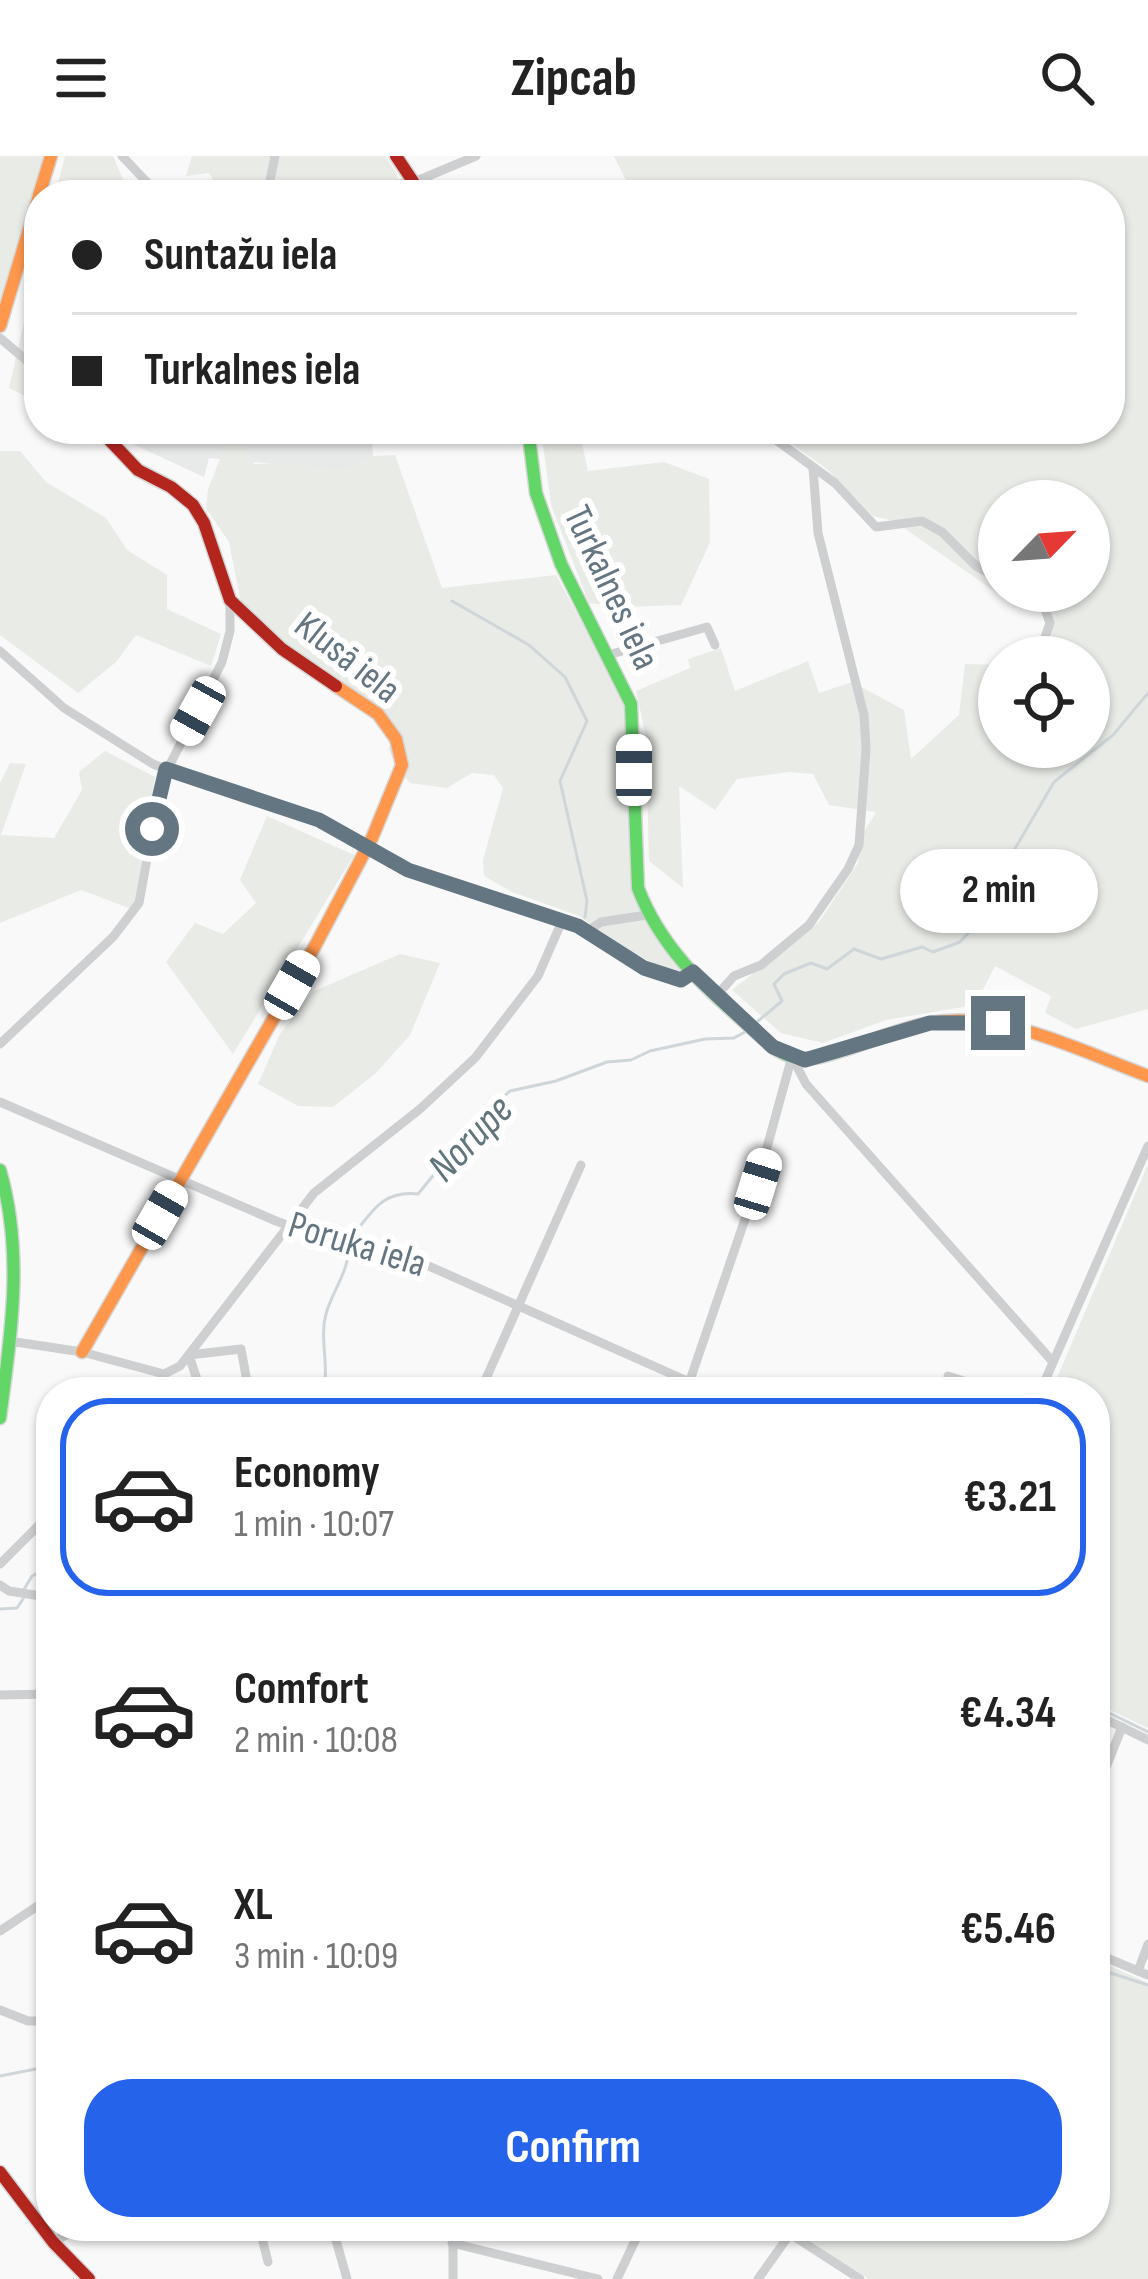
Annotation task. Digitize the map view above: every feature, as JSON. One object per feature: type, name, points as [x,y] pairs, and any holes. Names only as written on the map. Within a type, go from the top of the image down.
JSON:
[{"type":"main road","points":[[0,326],[24,246]]},
{"type":"main road","name":"Klusā iela","points":[[82,1352],[368,847],[401,771],[400,751],[388,725],[282,649],[230,600],[204,524],[193,506],[171,487],[138,470],[113,444]]},
{"type":"main road","name":"Turkalnes iela","points":[[530,444],[536,493],[551,538],[631,704],[636,874],[647,915],[693,972],[773,1047],[792,1057]]},
{"type":"main road","points":[[792,1057],[817,1058],[930,1023],[983,1021],[1024,1030],[1148,1076]]},
{"type":"main road","points":[[0,1170],[17,1244],[0,1418]]},
{"type":"main road","points":[[0,2172],[36,2220]]},
{"type":"main road","points":[[53,2242],[89,2279]]},
{"type":"street","points":[[122,156],[145,180]]},
{"type":"street","points":[[434,180],[476,156]]},
{"type":"street","points":[[0,338],[24,358]]},
{"type":"street","points":[[781,444],[835,483],[876,527],[922,521],[942,532],[978,567]]},
{"type":"street","points":[[717,995],[734,976],[761,965],[809,926],[859,845],[864,715],[818,532],[813,468]]},
{"type":"street","points":[[0,1044],[112,937],[139,903],[166,769],[222,662],[230,631],[230,600]]},
{"type":"street","points":[[608,655],[707,627],[716,645]]},
{"type":"street","points":[[0,651],[64,709],[166,769],[319,820],[408,870],[588,931],[631,961],[673,980],[693,972]]},
{"type":"street","points":[[588,931],[601,922],[647,915]]},
{"type":"street","points":[[162,1377],[180,1366],[314,1192],[420,1109],[475,1058],[538,976],[562,921]]},
{"type":"street","points":[[792,1057],[806,1084],[1053,1362]]},
{"type":"street","points":[[691,1377],[758,1184],[792,1057]]},
{"type":"street","name":"Poruka iela","points":[[0,1102],[286,1224],[413,1259],[668,1377]]},
{"type":"street","points":[[1046,1377],[1148,1145]]},
{"type":"street","points":[[486,1377],[580,1165]]},
{"type":"street","points":[[9,1341],[82,1352],[164,1374]]},
{"type":"street","points":[[189,1355],[241,1349],[246,1377]]},
{"type":"street","points":[[189,1355],[196,1377]]},
{"type":"street","points":[[0,1564],[36,1528]]},
{"type":"street","points":[[0,1585],[36,1596]]},
{"type":"street","points":[[0,1695],[36,1694]]},
{"type":"street","points":[[1110,1721],[1148,1740]]},
{"type":"street","points":[[1110,1757],[1122,1727]]},
{"type":"street","points":[[0,1931],[36,1907]]},
{"type":"street","points":[[1110,1959],[1143,1973],[1148,1944]]},
{"type":"street","points":[[0,2010],[36,2021]]},
{"type":"street","points":[[263,2241],[268,2261]]},
{"type":"street","points":[[336,2241],[347,2279]]},
{"type":"street","points":[[617,2279],[635,2241]]},
{"type":"street","points":[[758,2279],[785,2241]]},
{"type":"street","points":[[801,2241],[860,2279]]},
{"type":"street","points":[[453,2279],[452,2242],[598,2279]]},
{"type":"shaded area","points":[[0,156],[46,156],[39,180],[24,180],[24,230],[0,311]]},
{"type":"shaded area","points":[[65,156],[113,156],[123,180],[59,180]]},
{"type":"shaded area","points":[[192,156],[385,156],[398,180],[213,180],[209,173],[186,176]]},
{"type":"shaded area","points":[[614,156],[1148,156],[1148,1009],[1076,1029],[1045,1013],[1051,996],[995,966],[975,1005],[886,1020],[823,1043],[781,1033],[732,990],[819,922],[858,863],[861,837],[876,812],[829,805],[813,774],[737,779],[715,810],[679,786],[683,888],[649,861],[646,736],[636,691],[690,668],[688,659],[721,648],[735,691],[808,661],[819,693],[852,682],[904,710],[911,759],[959,715],[965,664],[978,664],[978,768],[1110,768],[1110,636],[1046,636],[1046,612],[1110,612],[1110,480],[978,480],[978,580],[894,521],[873,516],[828,470],[792,444],[1125,444],[1125,180],[626,180]]},
{"type":"shaded area","points":[[24,322],[24,396],[9,388]]},
{"type":"shaded area","points":[[132,444],[372,444],[373,456],[344,470],[209,458],[204,477]]},
{"type":"shaded area","points":[[226,444],[245,444],[254,464],[344,470],[373,456],[395,455],[442,588],[556,575],[623,698],[631,738],[637,895],[709,992],[626,949],[579,916],[512,892],[484,876],[483,860],[503,788],[494,775],[472,773],[447,788],[410,783],[388,747],[399,747],[388,725],[394,724],[370,700],[282,642],[241,602],[229,542],[206,508],[208,489]]},
{"type":"shaded area","points":[[543,444],[582,444],[588,471],[664,462],[709,479],[710,542],[681,605],[589,603],[551,505]]},
{"type":"shaded area","points":[[0,451],[20,451],[46,482],[106,518],[127,550],[167,575],[167,609],[221,634],[211,666],[136,635],[116,662],[78,693],[0,635]]},
{"type":"shaded area","points":[[105,751],[155,777],[134,910],[81,890],[0,923],[0,783],[10,763],[26,764],[1,835],[54,838],[82,790],[79,772]]},
{"type":"shaded area","points":[[267,816],[354,855],[233,1054],[166,962],[195,923],[223,934],[256,903],[240,880]]},
{"type":"shaded area","points":[[400,954],[440,963],[410,1035],[376,1073],[333,1107],[298,1106],[258,1084],[280,1034],[312,992]]},
{"type":"shaded area","points":[[1148,1164],[1148,1728],[1110,1710],[1110,1377],[1057,1377]]},
{"type":"shaded area","points":[[1110,1966],[1148,1983],[1148,2279],[869,2279],[808,2241],[1110,2241]]},
{"type":"waterway","points":[[452,601],[529,645],[565,677],[587,721],[560,781],[587,901],[585,917]]},
{"type":"waterway","name":"Norupe","points":[[758,1021],[782,1001],[774,984],[784,974],[811,963],[827,969],[854,949],[881,959],[922,947],[933,952],[960,942],[985,915],[1013,852],[1054,782],[1113,735],[1148,693]]},
{"type":"waterway","name":"Norupe","points":[[351,1238],[387,1199],[418,1194],[481,1117],[510,1091],[650,1051],[734,1038],[745,1032]]},
{"type":"waterway","name":"Norupe","points":[[324,1377],[324,1323],[349,1250]]},
{"type":"waterway","name":"Norupe","points":[[23,1591],[36,1574]]},
{"type":"waterway","name":"Norupe","points":[[0,1609],[17,1608],[23,1599]]},
{"type":"waterway","points":[[1110,1713],[1148,1732]]},
{"type":"waterway","points":[[1110,1973],[1148,1985]]},
{"type":"waterway","points":[[0,2076],[36,2069]]},
{"type":"traffic: fast","points":[[530,444],[536,493],[561,564],[631,704],[638,888],[647,909],[684,963],[774,1048],[807,1059],[847,1049]]},
{"type":"traffic: fast","points":[[0,1170],[13,1263],[0,1418]]},
{"type":"traffic: slow","points":[[44,180],[51,156]]},
{"type":"traffic: slow","points":[[0,326],[24,246]]},
{"type":"traffic: slow","points":[[82,1352],[315,946],[372,838],[402,765],[396,739],[378,714],[336,686]]},
{"type":"traffic: slow","points":[[847,1049],[929,1023],[985,1022],[1041,1035],[1148,1076]]},
{"type":"traffic: jam","points":[[396,156],[412,180]]},
{"type":"traffic: jam","points":[[113,444],[138,470],[193,505],[204,523],[230,600],[282,649],[336,686]]},
{"type":"traffic: jam","points":[[0,2172],[36,2220]]},
{"type":"traffic: jam","points":[[52,2241],[89,2279]]},
{"type":"route","points":[[152,829],[166,769],[319,820],[408,870],[578,926],[619,954],[673,980],[693,972],[773,1047],[805,1060],[930,1023],[998,1023]]}]
